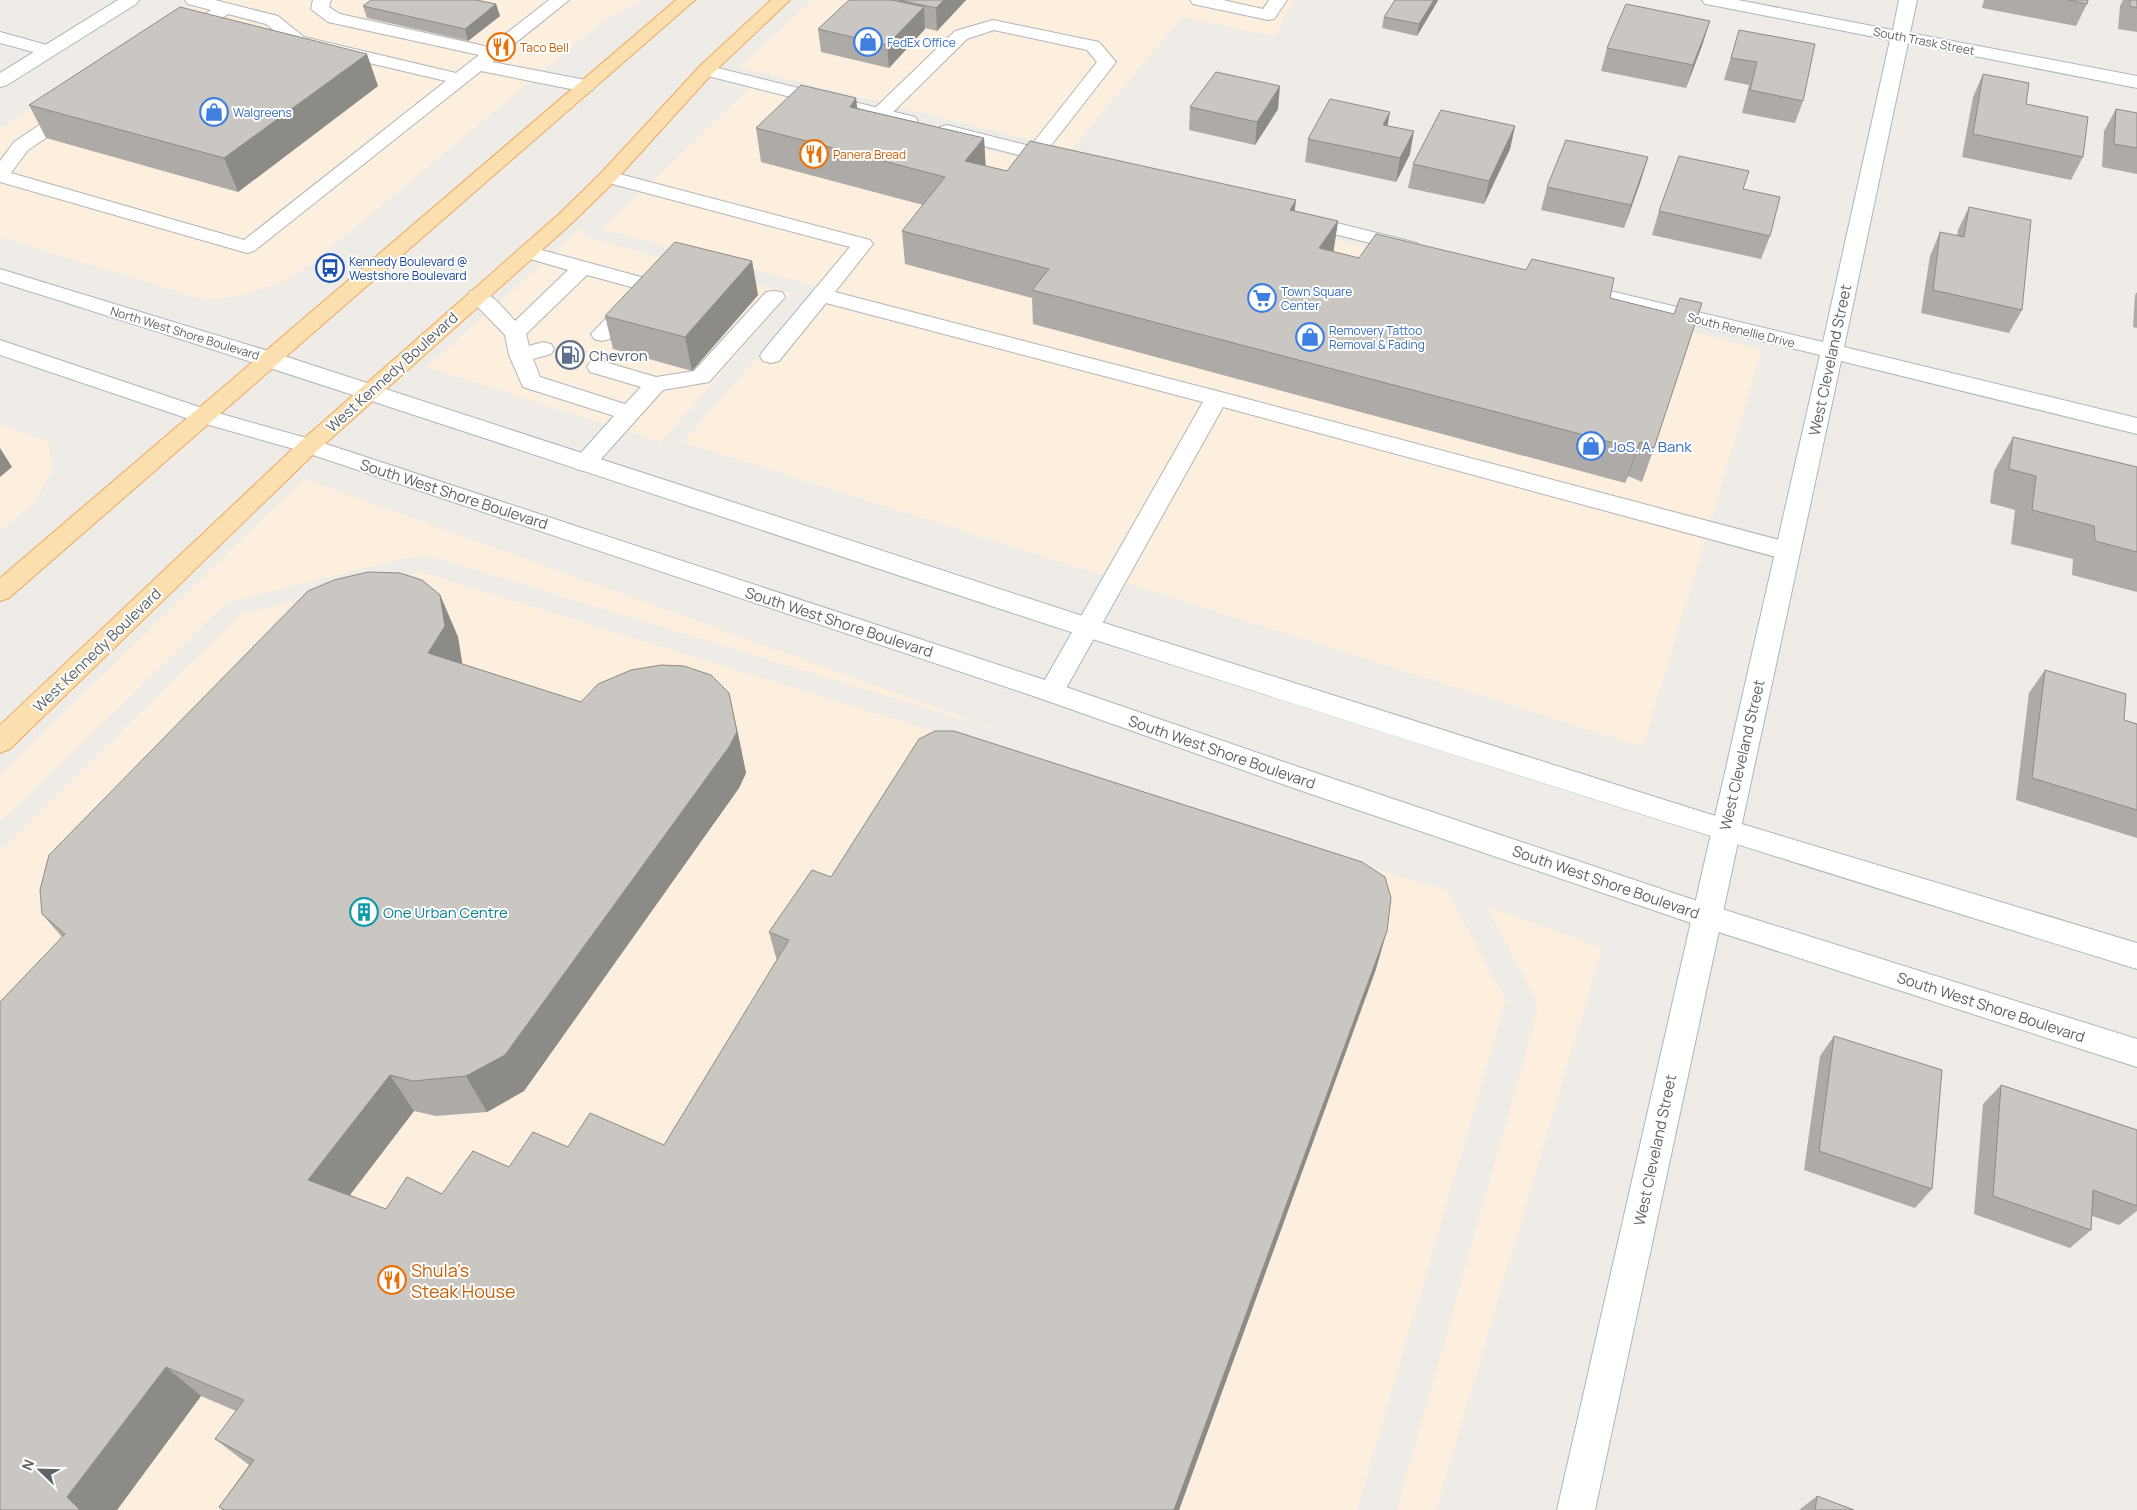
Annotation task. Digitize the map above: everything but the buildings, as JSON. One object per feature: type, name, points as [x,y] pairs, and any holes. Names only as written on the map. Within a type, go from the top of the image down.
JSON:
[{"type":"main road","points":[[0,592],[686,0]]},
{"type":"main road","name":"West Kennedy Boulevard","points":[[0,742],[309,446],[527,252],[608,177],[706,70],[780,0]]},
{"type":"street","points":[[0,81],[130,0]]},
{"type":"street","points":[[194,0],[272,20],[298,41]]},
{"type":"street","points":[[245,13],[264,0]]},
{"type":"street","points":[[322,0],[320,9],[334,18],[586,86]]},
{"type":"street","points":[[85,102],[21,146],[0,175],[248,247],[560,0]]},
{"type":"street","points":[[1198,0],[1268,15],[1278,0]]},
{"type":"street","name":"South Trask Street","points":[[1711,0],[2137,82]]},
{"type":"street","name":"West Cleveland Street","points":[[1576,1510],[1832,353],[1908,0]]},
{"type":"street","points":[[172,43],[226,8]]},
{"type":"street","points":[[880,114],[961,35],[993,25],[1092,46],[1107,62],[1035,153]]},
{"type":"street","points":[[196,27],[215,32]]},
{"type":"street","points":[[0,37],[48,51]]},
{"type":"street","points":[[270,42],[298,41],[460,79]]},
{"type":"street","points":[[706,70],[1073,162]]},
{"type":"street","points":[[608,177],[863,244],[771,356]]},
{"type":"street","points":[[1285,216],[1429,252]]},
{"type":"street","points":[[527,252],[649,285],[602,334]]},
{"type":"street","points":[[515,333],[583,267]]},
{"type":"street","name":"North West Shore Boulevard","points":[[0,275],[270,359],[368,393]]},
{"type":"street","name":"South Renellie Drive","points":[[1554,283],[1832,353],[2137,426]]},
{"type":"street","points":[[822,295],[1217,398],[1788,551]]},
{"type":"street","points":[[478,296],[515,333],[520,355],[531,382],[630,413]]},
{"type":"street","points":[[598,366],[656,384],[701,377],[774,297]]},
{"type":"street","points":[[0,347],[203,416],[309,446]]},
{"type":"street","points":[[520,355],[543,349]]},
{"type":"street","points":[[584,463],[656,384]]},
{"type":"street","points":[[368,393],[1089,628],[1725,830],[2137,956]]},
{"type":"street","points":[[1051,692],[1089,628],[1217,398]]},
{"type":"street","name":"South West Shore Boulevard","points":[[309,446],[1051,692],[1312,783],[1706,916],[2137,1053]]},
{"type":"shaded area","points":[[199,0],[642,0],[602,22],[311,264],[285,281],[224,299],[202,299],[0,237],[0,129]]},
{"type":"shaded area","points":[[812,0],[1294,0],[1275,36],[1182,17],[1071,150],[740,67]]},
{"type":"shaded area","points":[[750,88],[1762,350],[1643,747],[683,442],[819,287],[602,229]]},
{"type":"shaded area","points":[[584,226],[583,234],[592,239],[791,293],[661,442],[427,367]]},
{"type":"shaded area","points":[[0,424],[49,442],[52,473],[34,503],[0,531]]},
{"type":"shaded area","points":[[304,479],[1004,732],[434,557],[415,556],[228,602],[0,822],[0,775]]},
{"type":"shaded area","points":[[421,572],[1447,891],[1506,1001],[1357,1510],[0,1510],[0,851],[241,614]]},
{"type":"shaded area","points":[[1486,906],[1602,948],[1436,1510],[1397,1510],[1537,1012],[1535,997]]},
{"type":"place","name":"FedEx Office","points":[[868,42]]},
{"type":"place","name":"Taco Bell","points":[[501,47]]},
{"type":"place","name":"Walgreens","points":[[214,112]]},
{"type":"place","name":"Panera Bread","points":[[814,154]]},
{"type":"place","name":"Kennedy Boulevard @ Westshore Boulevard","points":[[330,268]]},
{"type":"place","name":"Town Square Center","points":[[1262,298]]},
{"type":"place","name":"Removery Tattoo Removal & Fading","points":[[1310,337]]},
{"type":"place","name":"Chevron","points":[[570,355]]},
{"type":"place","name":"JoS. A. Bank","points":[[1591,446]]},
{"type":"place","name":"One Urban Centre","points":[[364,912]]},
{"type":"place","name":"Shula's Steak House","points":[[392,1280]]}]
